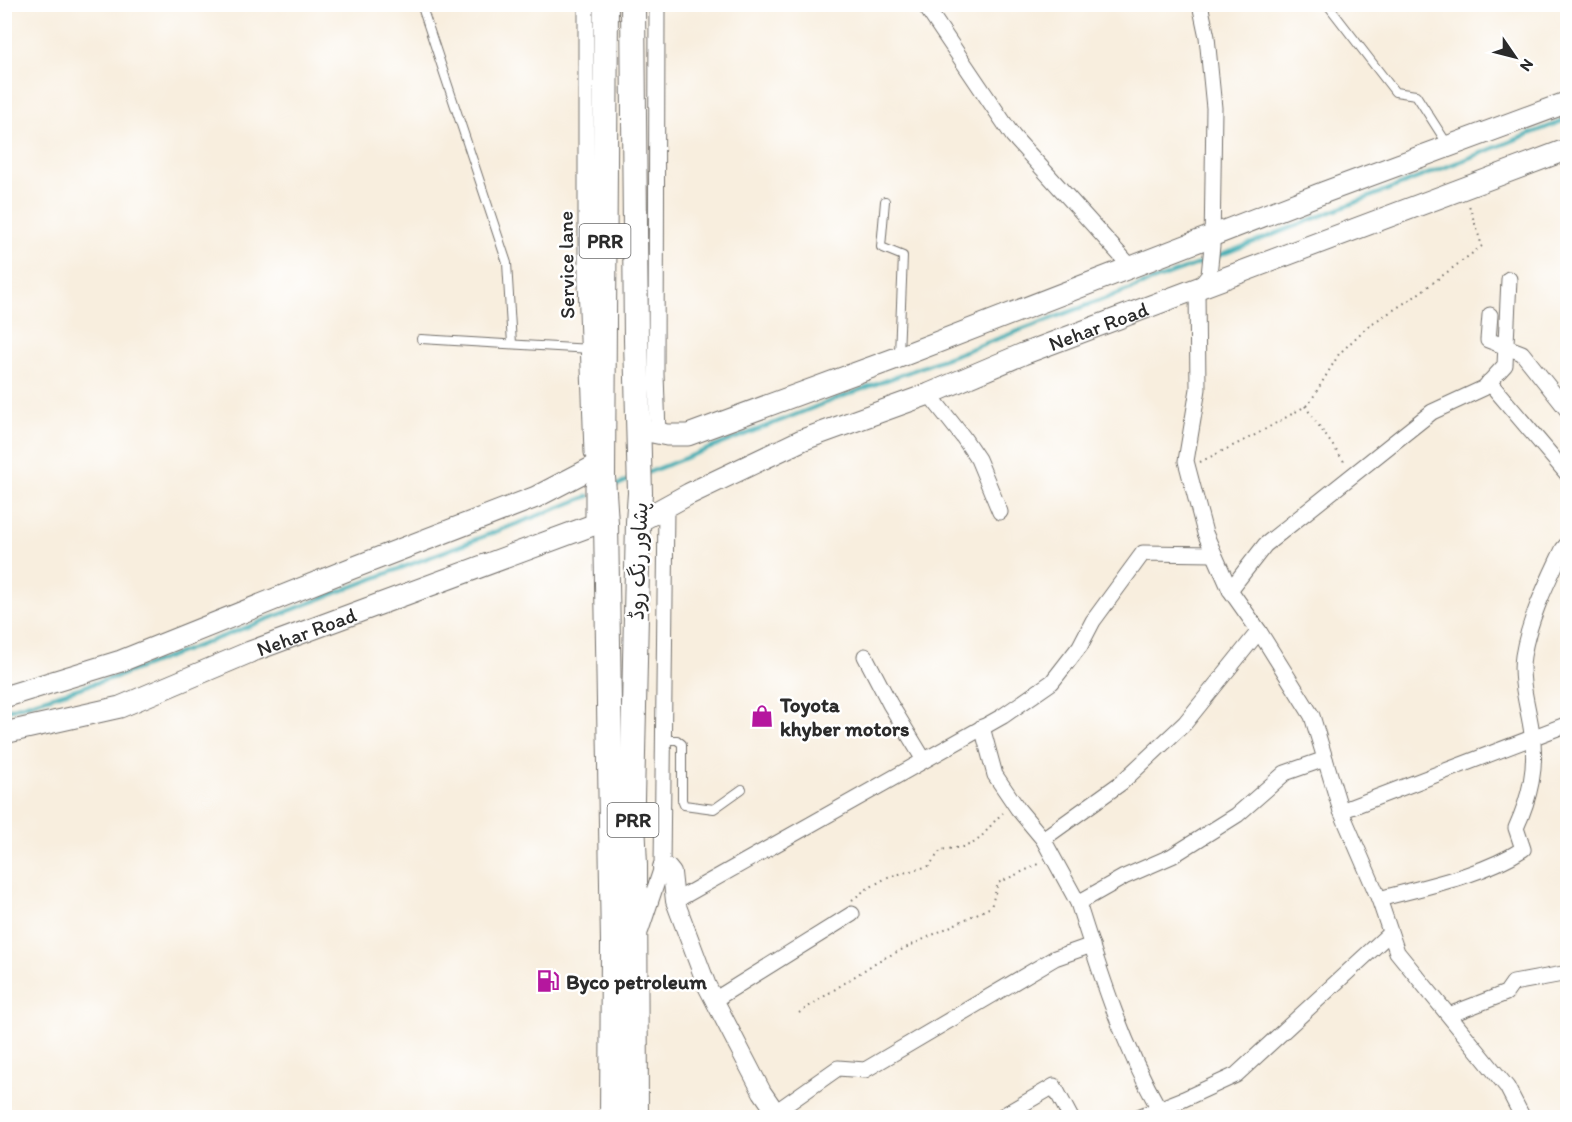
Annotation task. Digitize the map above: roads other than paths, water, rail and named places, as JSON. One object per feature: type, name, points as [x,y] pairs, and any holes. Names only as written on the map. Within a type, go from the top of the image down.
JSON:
[{"type":"highway","name":"پشاور رنگ روڈ","points":[[606,4],[596,349],[613,944],[624,1083],[636,1118]]},
{"type":"highway","name":"پشاور رنگ روڈ","points":[[612,1118],[624,1083],[635,948],[632,800],[639,465],[648,431],[633,4]]},
{"type":"main road","points":[[648,431],[667,435],[688,435],[899,357],[1131,267],[1212,241],[1449,146],[1568,102]]},
{"type":"main road","name":"Nehar Road","points":[[638,522],[802,440],[928,394],[1203,283],[1566,152]]},
{"type":"main road","points":[[4,697],[121,662],[600,470]]},
{"type":"main road","name":"Nehar Road","points":[[4,733],[120,707],[250,652],[601,519]]},
{"type":"street","name":"Service lane","points":[[586,4],[586,282],[596,349]]},
{"type":"street","points":[[648,431],[656,374],[657,4]]},
{"type":"street","points":[[924,4],[1013,136],[1131,267]]},
{"type":"street","points":[[1200,4],[1207,37],[1214,108],[1212,241],[1203,283],[1198,389],[1186,461],[1205,533],[1230,590],[1260,631],[1312,716],[1341,811],[1378,898],[1397,952],[1507,1087],[1523,1118]]},
{"type":"street","points":[[1230,590],[1264,545],[1432,412],[1474,394],[1489,382],[1504,365],[1509,279]]},
{"type":"street","points":[[1490,315],[1488,340],[1522,353],[1566,408]]},
{"type":"street","points":[[1489,382],[1568,475]]},
{"type":"street","points":[[928,394],[978,459],[1000,512]]},
{"type":"street","points":[[635,948],[662,867],[666,507]]},
{"type":"street","points":[[1378,898],[1463,876],[1511,857],[1523,849],[1516,828],[1528,802],[1534,776],[1533,736],[1525,693],[1522,658],[1537,606],[1563,549],[1568,543]]},
{"type":"street","points":[[675,901],[982,727],[1052,682],[1080,646],[1093,621],[1143,553],[1214,554]]},
{"type":"street","points":[[1043,839],[1121,783],[1185,723],[1260,631]]},
{"type":"street","points":[[865,656],[890,704],[924,760]]},
{"type":"street","points":[[1341,811],[1568,724]]},
{"type":"street","points":[[982,727],[994,775],[1043,839],[1078,903],[1107,993],[1138,1073],[1159,1109]]},
{"type":"street","points":[[1078,903],[1124,877],[1172,856],[1237,815],[1285,773],[1325,759]]},
{"type":"street","points":[[662,867],[668,868],[672,873],[675,901],[706,986],[762,1092],[778,1114],[838,1068],[865,1070],[1055,958],[1092,945]]},
{"type":"street","points":[[714,1000],[852,914]]},
{"type":"street","points":[[1136,1118],[1236,1075],[1390,933]]},
{"type":"street","points":[[1449,1015],[1506,993],[1513,983],[1568,974]]},
{"type":"street","points":[[999,1118],[1054,1086],[1071,1118]]},
{"type":"lane","points":[[421,4],[507,263],[512,344]]},
{"type":"lane","points":[[1327,4],[1395,92],[1416,96],[1449,146]]},
{"type":"lane","points":[[885,201],[881,247],[903,256],[899,357]]},
{"type":"lane","points":[[421,339],[596,349]]},
{"type":"lane","points":[[663,740],[677,740],[682,744],[682,800],[684,805],[714,809],[742,789]]},
{"type":"waterway","points":[[1216,257],[1568,119]]},
{"type":"waterway","points":[[647,473],[828,402],[1206,261]]},
{"type":"waterway","points":[[613,487],[631,479]]},
{"type":"waterway","points":[[4,711],[122,675],[589,496]]},
{"type":"place","name":"Toyota khyber motors","points":[[762,716]]},
{"type":"place","name":"Byco petroleum","points":[[548,981]]}]
